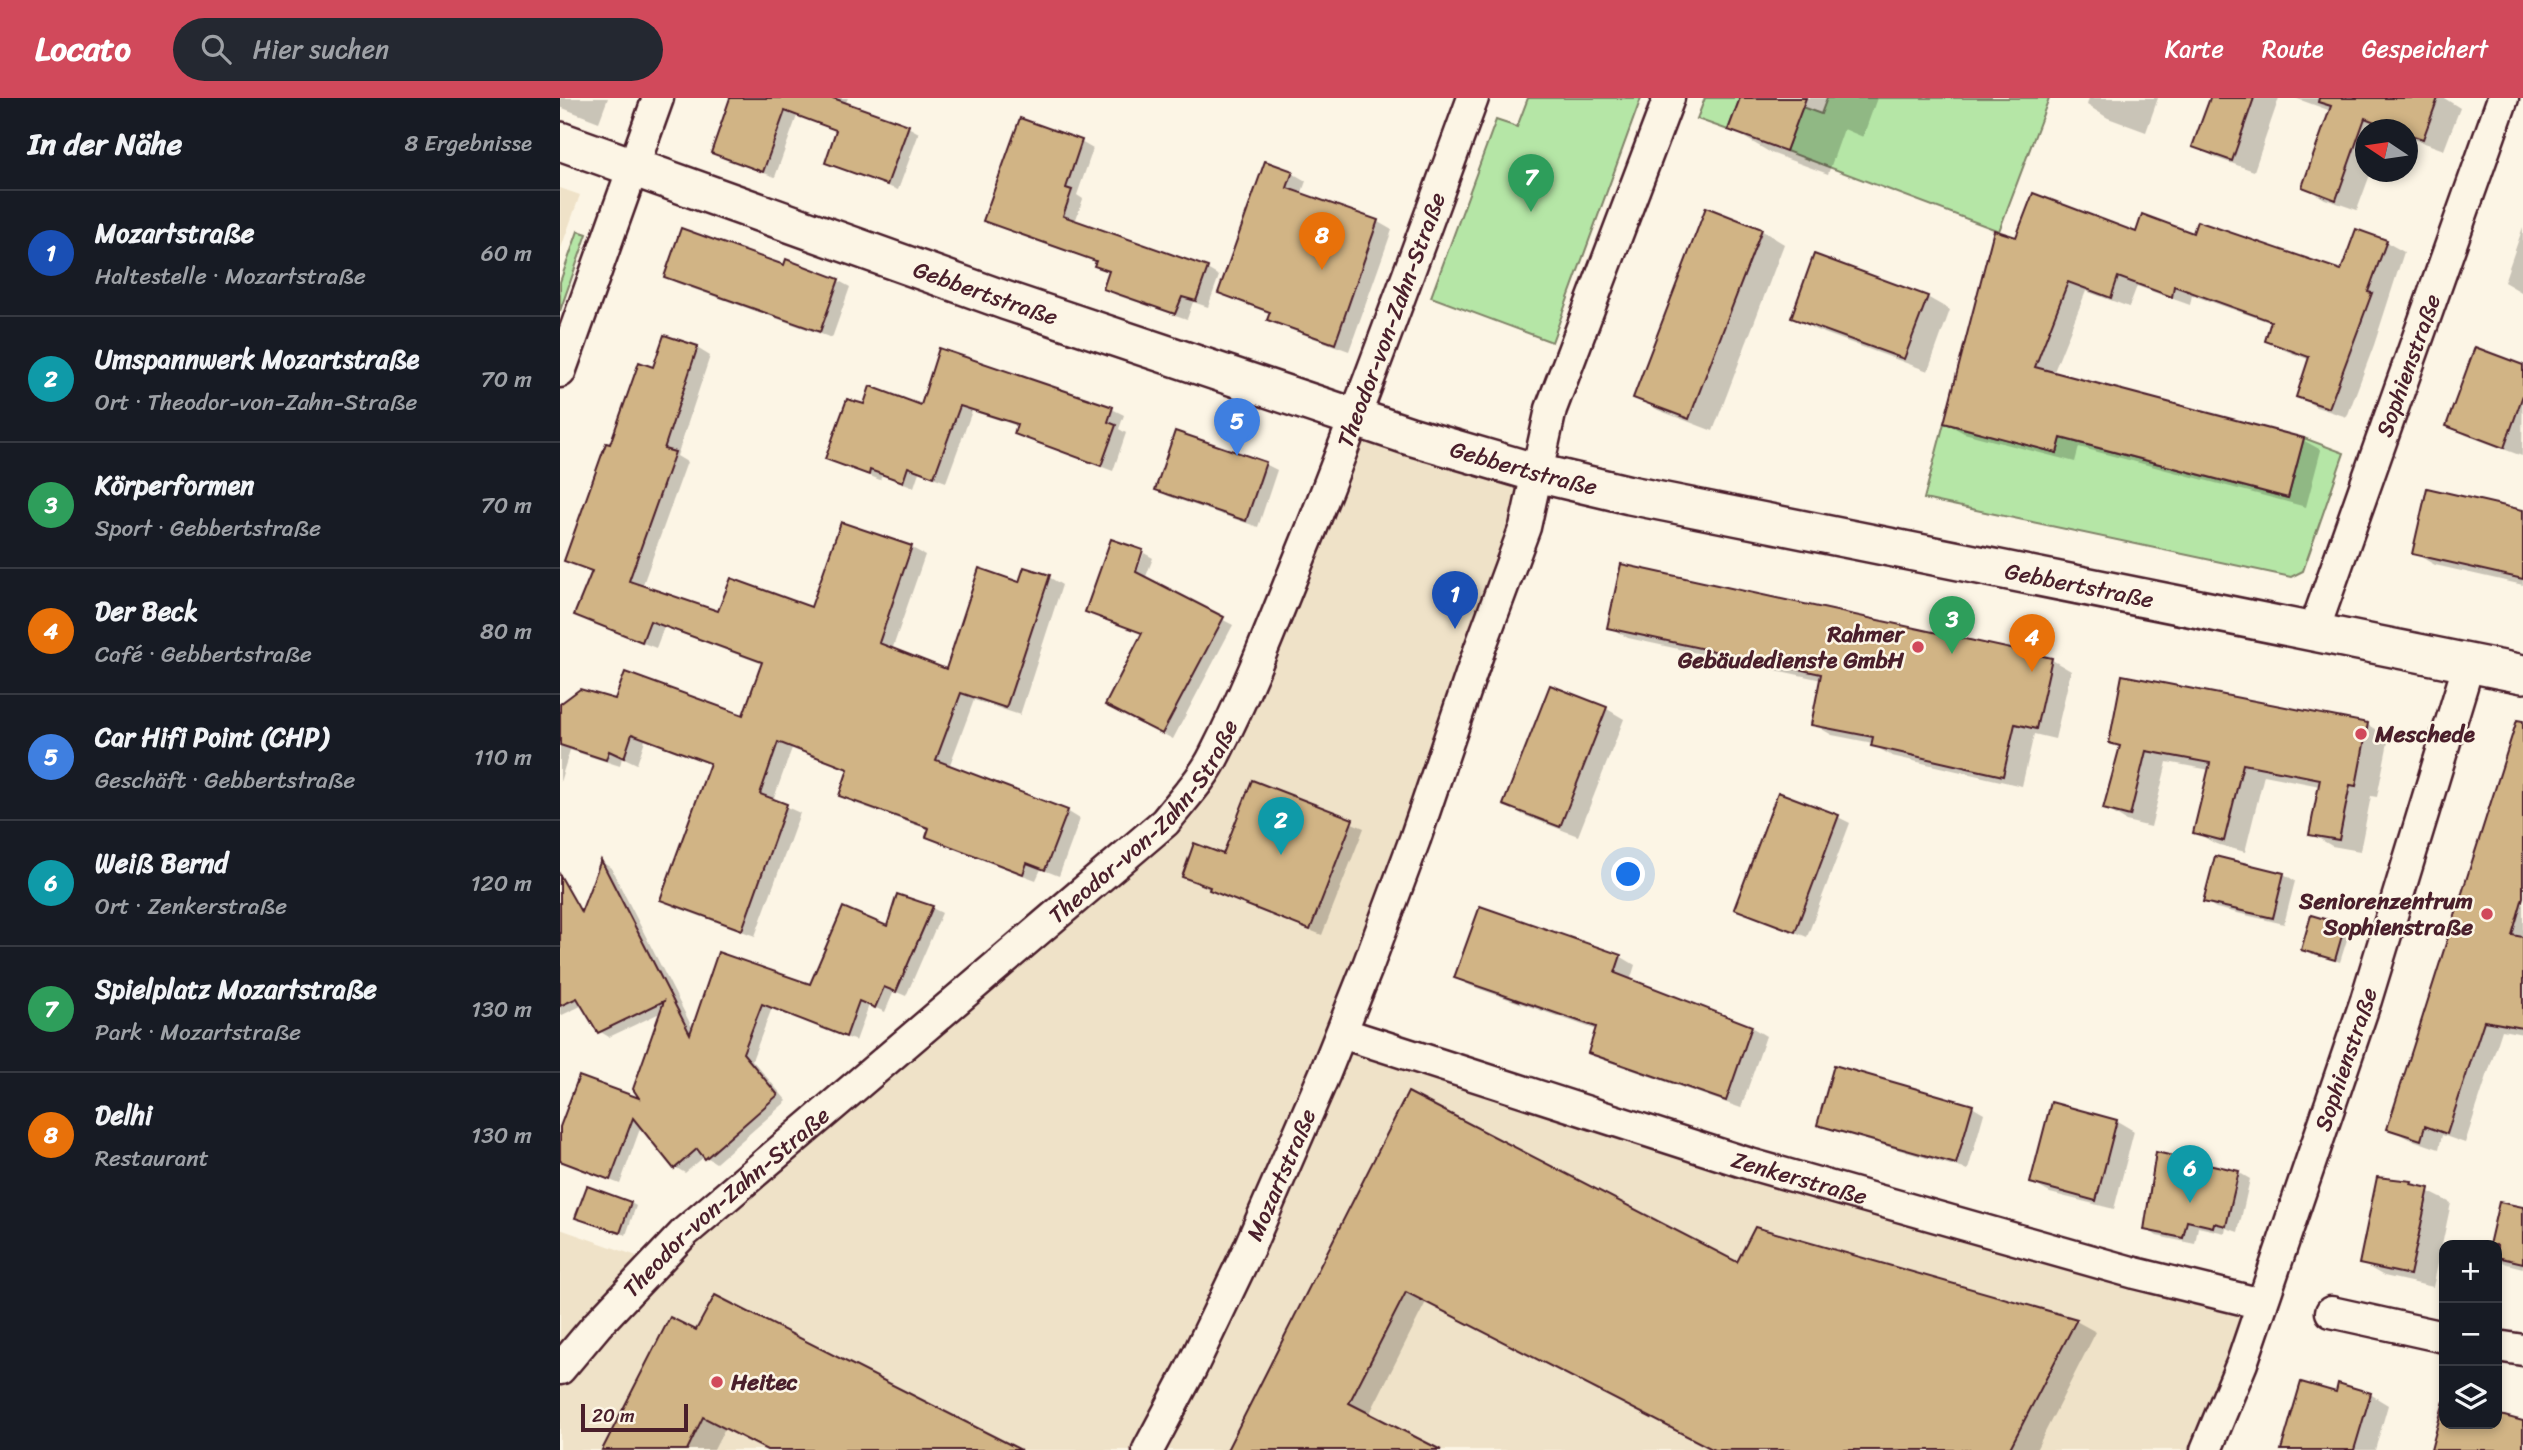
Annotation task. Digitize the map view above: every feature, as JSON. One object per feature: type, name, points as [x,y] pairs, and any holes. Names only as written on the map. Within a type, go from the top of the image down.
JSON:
[{"type":"street","points":[[560,372],[658,98]]},
{"type":"street","name":"Theodor-von-Zahn-Straße","points":[[560,1369],[597,1325],[685,1232],[1165,822],[1214,756],[1249,684],[1355,416],[1473,98]]},
{"type":"street","name":"Mozartstraße","points":[[1148,1450],[1191,1369],[1249,1248],[1342,1033],[1415,839],[1468,681],[1525,527],[1551,410],[1670,98]]},
{"type":"street","name":"Sophienstraße","points":[[2313,633],[2503,98]]},
{"type":"street","name":"Gebbertstraße","points":[[560,141],[1007,301],[1410,436],[1537,473],[1630,495],[2523,674]]},
{"type":"street","name":"Sophienstraße","points":[[2206,1450],[2242,1363],[2366,1000],[2469,663]]},
{"type":"street","name":"Zenkerstraße","points":[[1342,1033],[1750,1164],[2109,1266],[2262,1304]]},
{"type":"street","points":[[2331,1312],[2439,1337]]},
{"type":"street","points":[[2502,1347],[2523,1350]]},
{"type":"shaded area","points":[[560,188],[580,195],[560,251]]},
{"type":"shaded area","points":[[1358,421],[1541,479],[1345,1033],[2260,1311],[2204,1450],[560,1450],[560,1229],[651,1261],[1207,774]]},
{"type":"green space","points":[[1528,98],[1641,98],[1552,342],[1431,297],[1496,120],[1517,127]]},
{"type":"green space","points":[[1705,98],[1740,98],[1728,130],[1697,119]]},
{"type":"green space","points":[[1827,98],[2049,98],[1999,231],[1786,151],[1802,107],[1821,114]]},
{"type":"green space","points":[[578,231],[587,234],[560,311],[560,282]]},
{"type":"green space","points":[[1944,423],[2057,453],[2061,438],[2288,498],[2304,438],[2344,453],[2303,571],[2291,577],[1924,499]]},
{"type":"building","points":[[730,98],[833,98],[909,125],[887,185],[825,163],[836,130],[785,111],[763,172],[711,153]]},
{"type":"building","points":[[1740,98],[1806,98],[1786,151],[1728,130]]},
{"type":"building","points":[[2210,98],[2254,98],[2232,161],[2192,147]]},
{"type":"building","points":[[2319,98],[2438,98],[2423,139],[2418,137],[2418,119],[2355,119],[2355,146],[2336,200],[2302,187],[2331,106],[2318,102]]},
{"type":"building","points":[[1020,118],[1082,140],[1066,188],[1072,190],[1063,216],[1208,267],[1196,301],[1182,297],[1175,314],[1103,289],[1109,271],[1094,266],[1096,261],[983,221]]},
{"type":"building","points":[[1265,161],[1293,171],[1287,188],[1378,220],[1335,344],[1267,320],[1270,312],[1218,293]]},
{"type":"building","points":[[2033,193],[2136,232],[2142,214],[2193,233],[2197,221],[2341,270],[2356,229],[2387,240],[2368,292],[2372,293],[2329,408],[2296,397],[2309,357],[2265,341],[2271,321],[2174,286],[2172,297],[2118,277],[2111,298],[2068,282],[2035,367],[2304,438],[2288,498],[2061,438],[2057,453],[1944,423],[1994,230],[2016,237]]},
{"type":"building","points":[[1706,207],[1762,229],[1689,419],[1633,398]]},
{"type":"building","points":[[681,228],[784,265],[786,259],[839,279],[820,332],[664,277]]},
{"type":"building","points":[[1814,254],[1928,296],[1904,359],[1791,318]]},
{"type":"building","points":[[664,335],[698,346],[664,449],[675,452],[629,581],[718,611],[731,578],[811,607],[841,522],[912,546],[879,643],[946,669],[979,568],[1019,582],[1024,567],[1050,575],[1006,708],[961,693],[936,760],[1068,810],[1045,870],[1027,863],[1023,874],[926,837],[929,828],[839,796],[848,769],[778,742],[760,794],[787,804],[742,930],[660,900],[710,763],[632,734],[624,758],[609,751],[606,760],[560,745],[560,704],[580,689],[615,699],[625,672],[743,715],[762,662],[650,621],[642,642],[574,615],[592,571],[564,561],[606,443],[610,444],[639,362],[653,367]]},
{"type":"building","points":[[2475,347],[2523,365],[2523,395],[2504,448],[2446,426]]},
{"type":"building","points":[[939,348],[1113,407],[1108,422],[1116,425],[1101,466],[1014,434],[1017,424],[960,406],[934,477],[908,467],[903,482],[870,470],[869,475],[825,459],[847,399],[864,404],[870,386],[921,405]]},
{"type":"building","points":[[1175,431],[1266,462],[1246,521],[1155,490]]},
{"type":"building","points":[[2427,488],[2523,510],[2523,579],[2412,554]]},
{"type":"building","points":[[1111,539],[1143,550],[1136,572],[1224,617],[1162,734],[1105,705],[1142,633],[1085,612]]},
{"type":"building","points":[[1621,564],[2052,658],[2036,729],[2015,724],[2003,776],[1871,746],[1873,737],[1811,725],[1821,674],[1607,628]]},
{"type":"building","points":[[2122,675],[2368,723],[2356,786],[2350,785],[2339,840],[2309,835],[2320,779],[2243,764],[2224,841],[2193,833],[2210,763],[2146,751],[2130,816],[2103,809],[2120,746],[2109,743]]},
{"type":"building","points":[[1550,685],[1607,707],[1560,827],[1503,805]]},
{"type":"building","name":"Seniorenzentrum Sophienstraße","points":[[2517,720],[2523,721],[2523,897],[2512,935],[2523,937],[2523,1028],[2484,1021],[2447,1134],[2425,1126],[2421,1140],[2387,1129]]},
{"type":"building","points":[[1252,780],[1353,819],[1310,930],[1182,877],[1194,843],[1223,854]]},
{"type":"building","points":[[1778,792],[1839,815],[1795,932],[1734,909]]},
{"type":"building","points":[[2215,856],[2284,873],[2273,918],[2203,902]]},
{"type":"building","points":[[601,860],[690,1034],[718,952],[810,984],[843,907],[887,926],[897,894],[933,906],[896,992],[884,987],[875,1008],[859,1001],[846,1037],[762,1004],[743,1053],[778,1095],[705,1159],[697,1149],[674,1169],[633,1118],[610,1180],[560,1161],[560,1127],[579,1076],[639,1098],[633,1089],[664,1001],[598,1033],[577,998],[560,1006],[560,875],[581,912]]},
{"type":"building","points":[[1480,906],[1621,955],[1615,973],[1752,1026],[1726,1101],[1588,1053],[1596,1027],[1454,978]]},
{"type":"building","points":[[2311,915],[2345,925],[2335,960],[2301,950]]},
{"type":"building","points":[[1834,1065],[1973,1105],[1956,1164],[1817,1125]]},
{"type":"building","points":[[1408,1092],[1737,1262],[1755,1227],[2077,1319],[2009,1450],[1714,1450],[1406,1292],[1349,1403],[1441,1450],[1227,1450]]},
{"type":"building","points":[[2051,1102],[2117,1120],[2096,1201],[2030,1183]]},
{"type":"building","points":[[2156,1152],[2239,1171],[2226,1226],[2214,1223],[2213,1227],[2187,1221],[2183,1238],[2144,1230]]},
{"type":"building","points":[[2377,1177],[2412,1181],[2411,1184],[2429,1188],[2410,1275],[2359,1264]]},
{"type":"building","points":[[587,1186],[631,1202],[620,1233],[575,1218]]},
{"type":"building","points":[[2499,1202],[2523,1207],[2523,1263],[2502,1258],[2502,1240],[2490,1240]]},
{"type":"building","name":"Heitec","points":[[715,1295],[1021,1450],[767,1450],[703,1417],[687,1450],[602,1450],[670,1317],[696,1330]]},
{"type":"building","points":[[2301,1382],[2336,1392],[2338,1383],[2371,1393],[2354,1450],[2281,1450]]},
{"type":"building","points":[[2502,1415],[2523,1421],[2523,1450],[2431,1450],[2439,1420],[2439,1429],[2502,1429]]},
{"type":"place","name":"Spielplatz Mozartstraße","points":[[1531,212]]},
{"type":"place","name":"Delhi","points":[[1322,270]]},
{"type":"place","name":"Car Hifi Point (CHP)","points":[[1237,456]]},
{"type":"place","name":"Mozartstraße","points":[[1455,629]]},
{"type":"place","name":"Rahmer Gebäudedienste GmbH","points":[[1918,647]]},
{"type":"place","name":"Körperformen","points":[[1952,654]]},
{"type":"place","name":"Der Beck","points":[[2032,672]]},
{"type":"place","name":"Meschede","points":[[2361,734]]},
{"type":"place","name":"Umspannwerk Mozartstraße","points":[[1281,855]]},
{"type":"place","name":"Seniorenzentrum Sophienstraße","points":[[2487,914]]},
{"type":"place","name":"Weiß Bernd","points":[[2190,1203]]},
{"type":"place","name":"Heitec","points":[[717,1382]]}]
